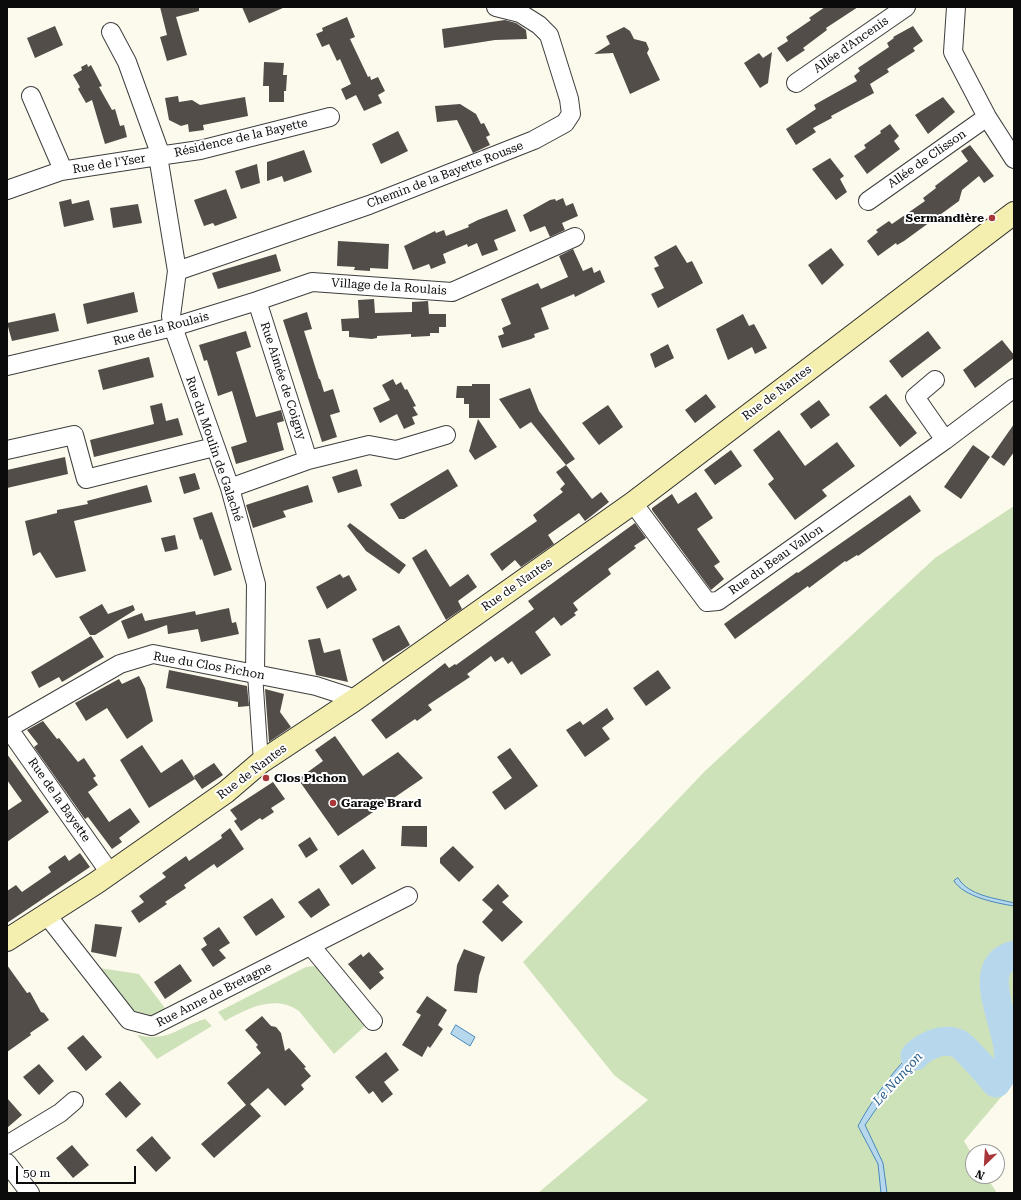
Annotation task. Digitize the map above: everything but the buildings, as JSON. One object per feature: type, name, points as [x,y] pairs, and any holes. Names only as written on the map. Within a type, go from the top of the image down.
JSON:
[{"type":"main road","name":"Rue de Nantes","points":[[7,940],[110,873],[226,792],[261,762],[353,701],[633,503],[1014,213]]},
{"type":"street","name":"Chemin de la Bayette Rousse","points":[[177,271],[369,205],[534,140],[566,123],[571,114],[549,35],[538,25],[520,13],[496,7]]},
{"type":"street","name":"Allée d'Ancenis","points":[[796,83],[906,7]]},
{"type":"street","points":[[956,7],[953,52],[987,117],[1014,159]]},
{"type":"street","points":[[111,32],[127,62],[159,156]]},
{"type":"street","name":"Rue de l'Yser","points":[[31,96],[60,163],[61,171]]},
{"type":"street","name":"Résidence de la Bayette","points":[[173,327],[171,316],[177,271],[159,156],[200,150],[330,117]]},
{"type":"street","name":"Allée de Clisson","points":[[868,201],[987,117]]},
{"type":"street","name":"Rue de l'Yser","points":[[7,190],[61,171],[159,156]]},
{"type":"street","name":"Village de la Roulais","points":[[312,282],[452,292],[575,237]]},
{"type":"street","name":"Rue de la Roulais","points":[[7,366],[173,327],[257,302],[312,282]]},
{"type":"street","name":"Rue Aimée de Coigny","points":[[257,302],[308,460]]},
{"type":"street","name":"Rue du Moulin de Galaché","points":[[173,327],[214,447],[230,488],[256,584],[255,674],[261,762]]},
{"type":"street","points":[[935,380],[915,398],[944,440]]},
{"type":"street","name":"Rue du Beau Vallon","points":[[633,503],[707,602],[718,601],[944,440],[1014,388]]},
{"type":"street","points":[[7,450],[74,435],[86,479],[214,447]]},
{"type":"street","points":[[230,488],[308,460],[369,444],[396,450],[446,435]]},
{"type":"street","name":"Rue du Clos Pichon","points":[[7,728],[120,664],[153,654],[316,686],[347,696],[353,701]]},
{"type":"street","name":"Rue de la Bayette","points":[[7,728],[110,873]]},
{"type":"street","name":"Rue Anne de Bretagne","points":[[46,914],[129,1020],[152,1026],[408,896]]},
{"type":"street","points":[[311,946],[373,1021]]},
{"type":"street","points":[[7,1145],[60,1113],[74,1102]]},
{"type":"street","points":[[7,1162],[30,1193]]},
{"type":"green space","points":[[1014,506],[1014,1082],[964,1141],[966,1144],[965,1184],[991,1184],[997,1193],[538,1193],[648,1100],[615,1076],[523,962],[705,771],[935,558]]},
{"type":"green space","points":[[315,966],[319,968],[364,1019],[364,1027],[334,1054],[299,1011],[290,1006],[271,1003],[262,1005],[252,1008],[225,1021],[218,1012],[306,967]]},
{"type":"green space","points":[[93,967],[139,974],[168,1012],[154,1018],[136,1015]]},
{"type":"green space","points":[[205,1019],[212,1026],[157,1059],[137,1035],[158,1037],[173,1033],[195,1022]]},
{"type":"water","points":[[958,878],[969,889],[976,893],[1014,903],[1014,906],[990,901],[965,891],[954,881]]},
{"type":"water","points":[[1014,950],[1014,956],[1006,960],[1000,969],[996,984],[997,996],[1001,1011],[1014,1049],[1012,1063],[1006,1077],[1000,1085],[960,1043],[938,1043],[929,1047],[919,1056],[898,1079],[865,1125],[883,1163],[887,1193],[881,1193],[878,1164],[858,1126],[875,1098],[901,1064],[930,1038],[945,1032],[959,1033],[971,1040],[998,1072],[1010,1052],[991,1005],[988,993],[988,980],[991,969],[998,959],[1005,953]]},
{"type":"water","points":[[456,1025],[475,1037],[470,1046],[451,1034]]},
{"type":"waterway","name":"Le Nançon","points":[[915,1056],[924,1048],[935,1043],[947,1041],[953,1042],[959,1044],[967,1051],[996,1083],[1007,1064],[1008,1049],[994,986],[995,973],[1001,962],[1014,955]]},
{"type":"place","name":"Sermandière","points":[[992,218]]},
{"type":"place","name":"Clos Pichon","points":[[266,778]]},
{"type":"place","name":"Garage Brard","points":[[333,803]]}]
